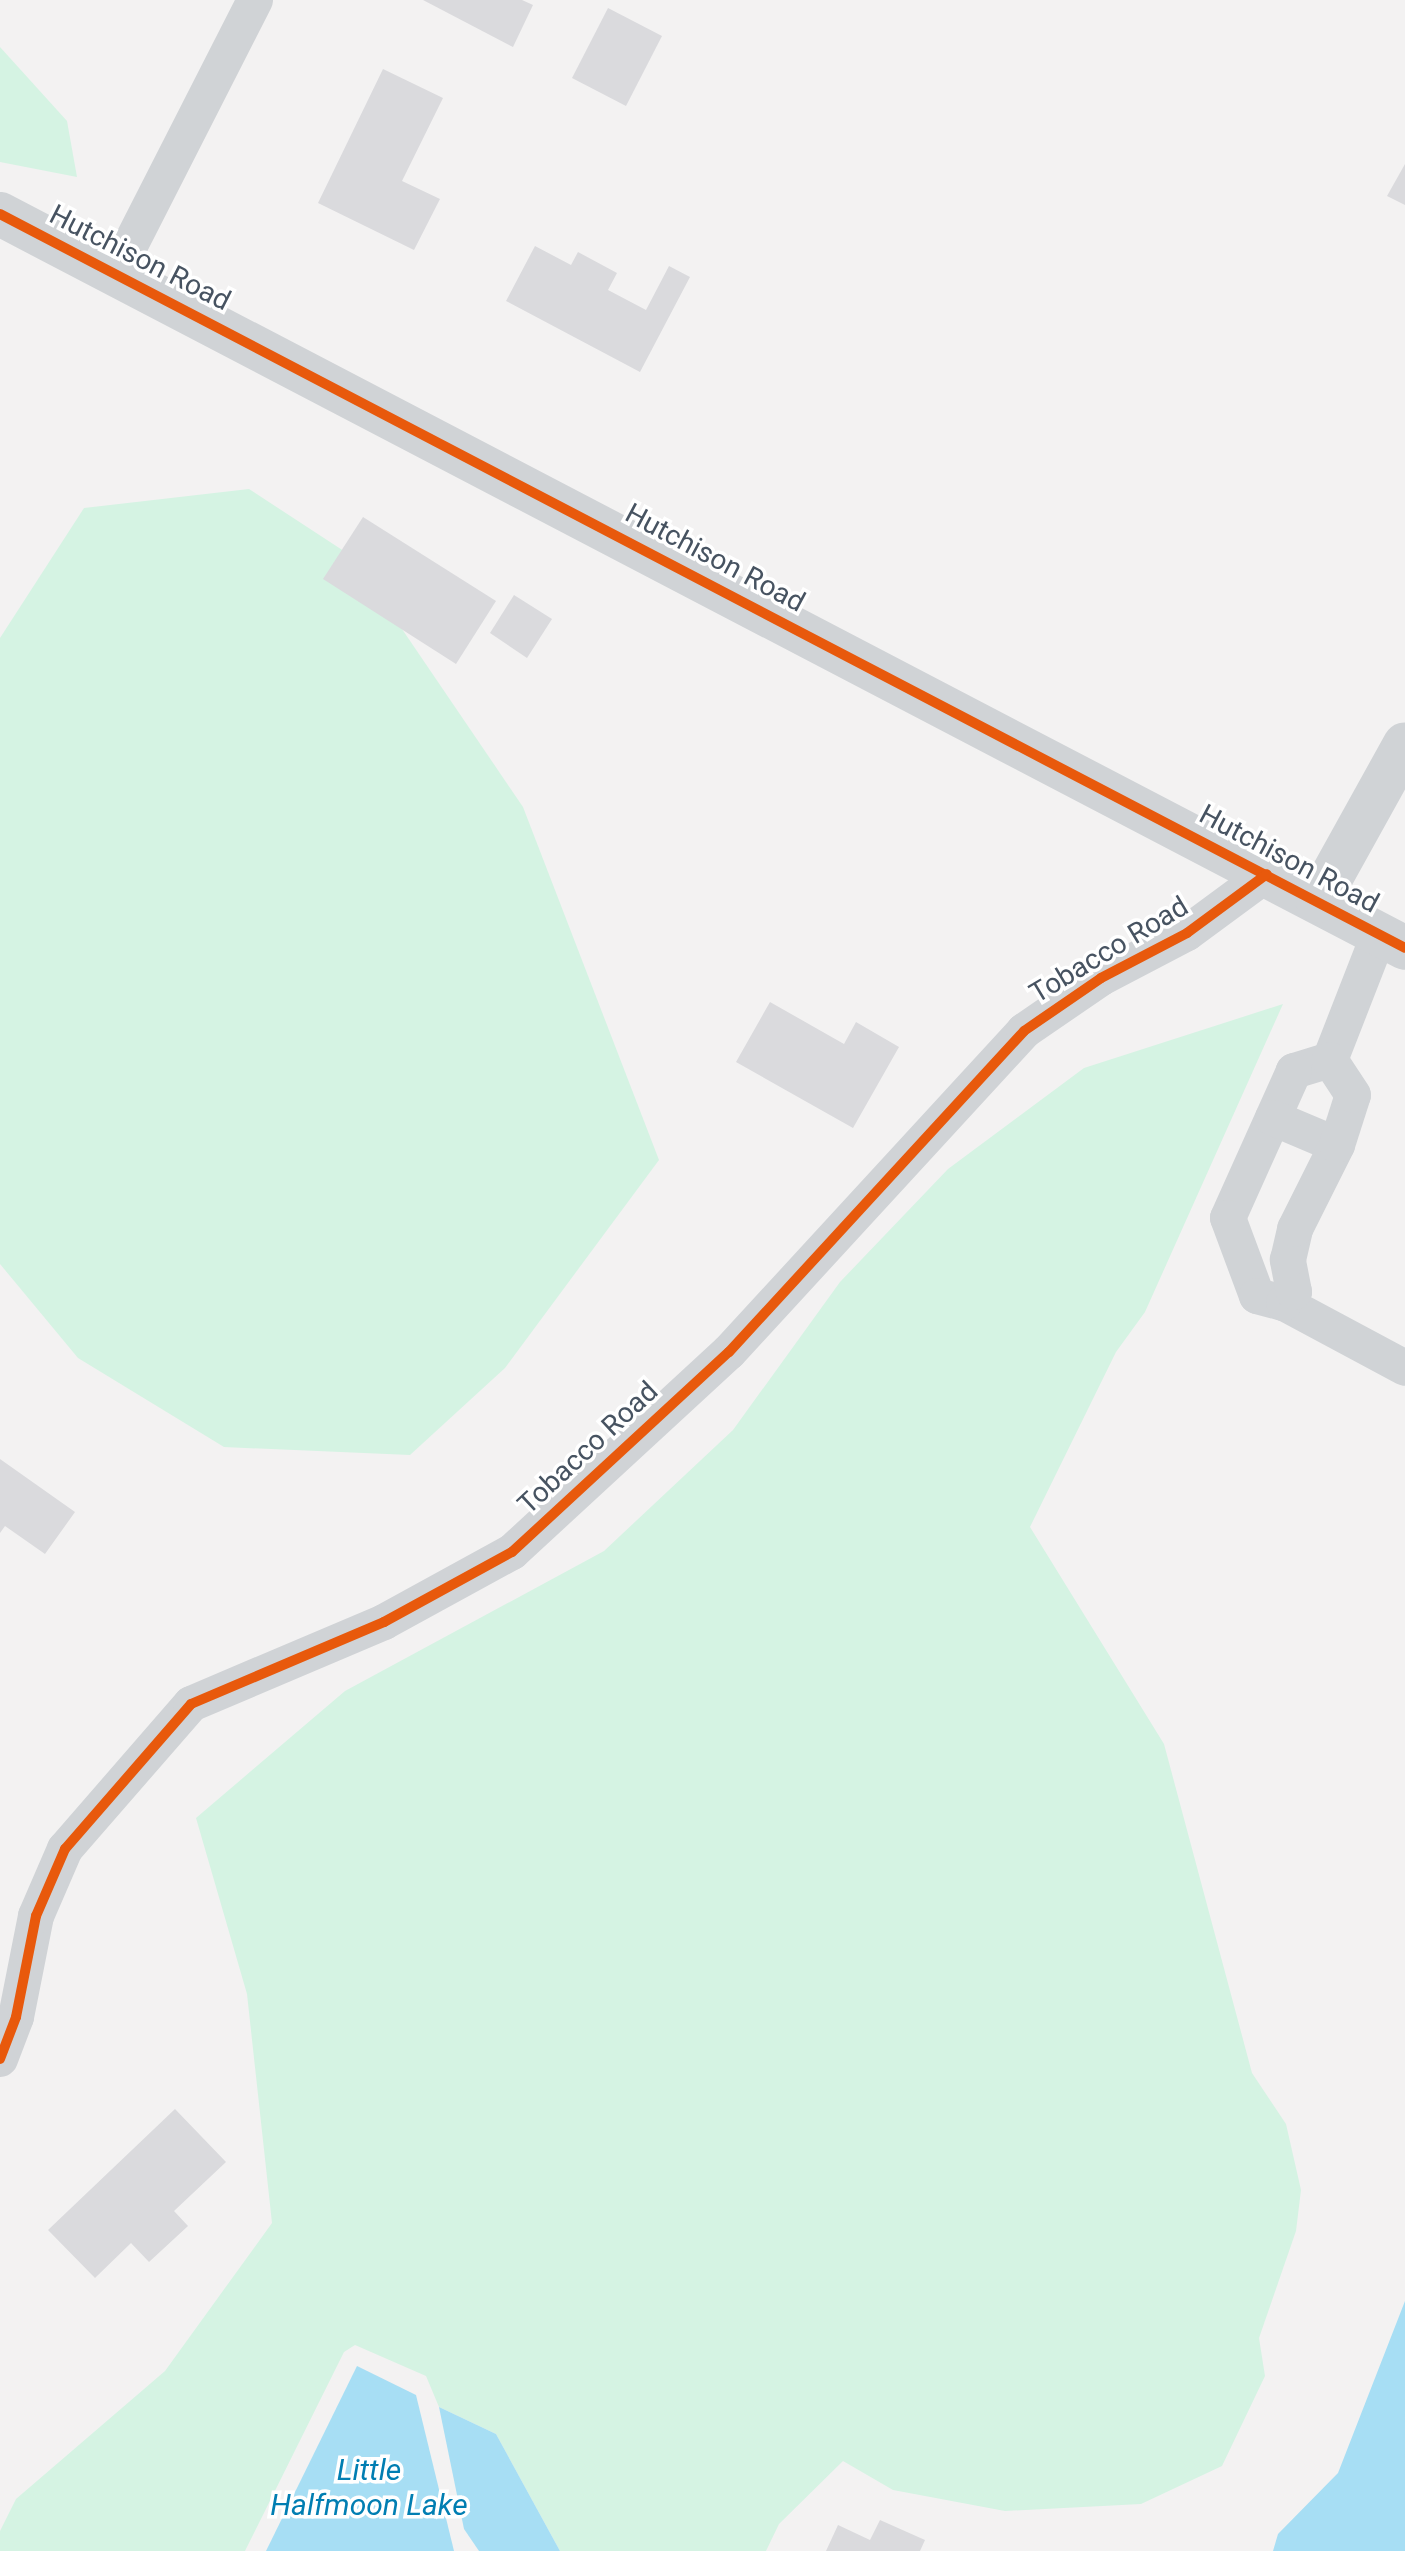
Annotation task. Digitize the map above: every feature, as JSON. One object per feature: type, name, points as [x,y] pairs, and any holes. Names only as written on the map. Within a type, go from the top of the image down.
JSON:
[{"type":"street","points":[[117,271],[255,0]]},
{"type":"street","name":"Hutchison Road","points":[[0,214],[117,271],[1392,941]]},
{"type":"street","points":[[1318,901],[1405,744]]},
{"type":"street","name":"Tobacco Road","points":[[0,2059],[16,2017],[36,1916],[65,1849],[191,1704],[384,1622],[512,1552],[729,1352],[1024,1031],[1101,978],[1187,933],[1267,874]]},
{"type":"street","points":[[1392,941],[1330,1060],[1294,1071],[1228,1218],[1257,1296],[1284,1303],[1405,1368]]},
{"type":"street","points":[[1284,1303],[1294,1292],[1288,1260],[1295,1229],[1337,1145],[1353,1095],[1330,1060]]},
{"type":"street","points":[[1273,1118],[1337,1145]]},
{"type":"green space","points":[[0,47],[67,121],[77,177],[0,162]]},
{"type":"green space","points":[[249,489],[353,557],[523,807],[659,1160],[505,1368],[410,1455],[224,1447],[78,1358],[0,1264],[0,638],[84,508]]},
{"type":"green space","points":[[1283,1004],[1145,1312],[1116,1352],[1030,1527],[1164,1744],[1252,2073],[1286,2124],[1301,2190],[1296,2231],[1259,2338],[1265,2376],[1222,2466],[1141,2504],[1005,2511],[893,2490],[843,2461],[779,2524],[766,2551],[560,2551],[496,2434],[439,2407],[426,2376],[355,2345],[344,2352],[245,2551],[0,2551],[0,2531],[16,2499],[165,2371],[272,2223],[247,1994],[196,1818],[345,1691],[604,1551],[733,1430],[840,1282],[948,1169],[1084,1068]]},
{"type":"water","points":[[1405,2301],[1405,2551],[1273,2551],[1278,2534],[1338,2473]]},
{"type":"water","name":"Little Halfmoon Lake","points":[[357,2366],[416,2395],[454,2551],[266,2551]]},
{"type":"water","points":[[439,2407],[496,2434],[560,2551],[479,2551],[464,2529]]},
{"type":"building","points":[[423,0],[522,0],[533,5],[513,47]]},
{"type":"building","points":[[608,8],[662,36],[626,106],[572,78]]},
{"type":"building","points":[[383,69],[443,98],[402,181],[440,199],[414,250],[318,203]]},
{"type":"building","points":[[1405,164],[1405,205],[1387,196]]},
{"type":"building","points":[[535,246],[571,265],[578,252],[617,273],[608,290],[646,310],[669,266],[690,277],[640,372],[506,301]]},
{"type":"building","points":[[363,517],[496,601],[456,664],[323,579]]},
{"type":"building","points":[[514,595],[552,619],[527,658],[490,633]]},
{"type":"building","points":[[770,1002],[844,1044],[856,1022],[899,1047],[853,1128],[736,1062]]},
{"type":"building","points":[[0,1459],[75,1512],[45,1554],[5,1526],[0,1533]]},
{"type":"building","points":[[175,2109],[226,2162],[174,2211],[188,2226],[149,2262],[131,2243],[95,2278],[48,2230]]},
{"type":"building","points":[[880,2520],[925,2540],[920,2551],[826,2551],[838,2525],[870,2540]]},
{"type":"cycle path","points":[[0,214],[1405,948]]},
{"type":"cycle path","points":[[0,2059],[16,2017],[36,1916],[65,1849],[191,1704],[384,1622],[512,1552],[729,1352],[1024,1031],[1101,978],[1187,933],[1267,874]]}]
